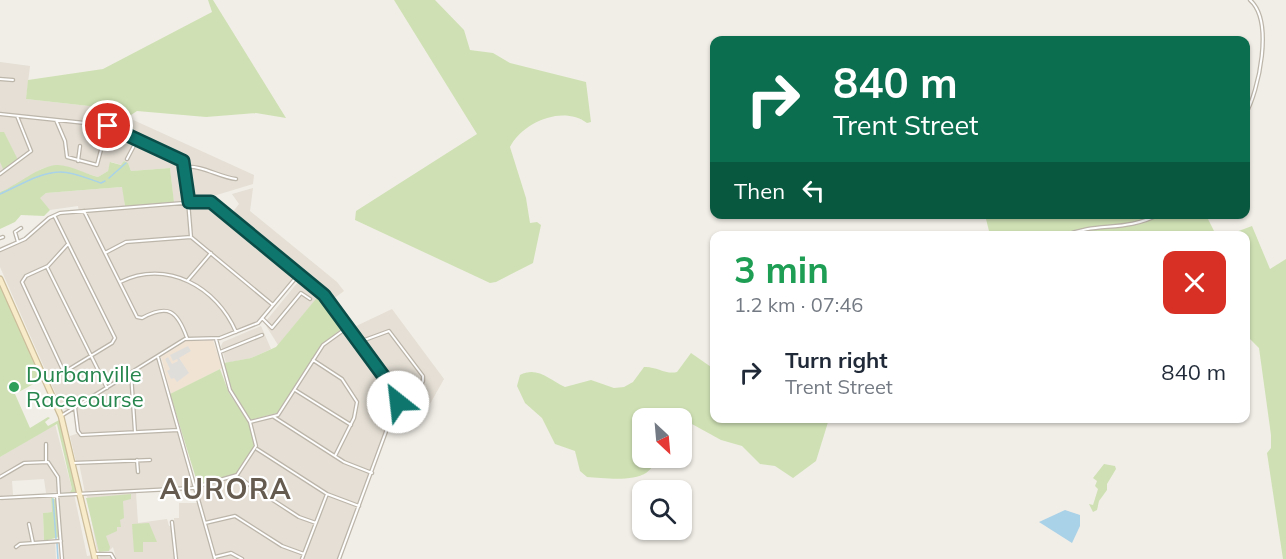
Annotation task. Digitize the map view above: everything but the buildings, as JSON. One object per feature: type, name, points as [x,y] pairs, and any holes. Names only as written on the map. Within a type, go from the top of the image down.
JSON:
[{"type":"main road","points":[[0,279],[61,416],[94,556]]},
{"type":"street","points":[[1250,0],[1256,6],[1261,21],[1262,49],[1254,96],[1250,104]]},
{"type":"street","points":[[0,79],[13,80]]},
{"type":"street","points":[[0,114],[104,125],[182,160],[185,167],[191,237]]},
{"type":"street","points":[[0,174],[31,151],[17,116]]},
{"type":"street","points":[[56,120],[65,142],[66,157],[98,165],[102,146]]},
{"type":"street","points":[[127,159],[137,140]]},
{"type":"street","points":[[78,161],[80,146]]},
{"type":"street","points":[[185,167],[196,166],[219,177],[236,179]]},
{"type":"street","points":[[0,249],[18,242],[54,215],[208,201],[324,295],[393,389],[398,402],[339,559]]},
{"type":"street","points":[[84,211],[140,318],[157,310],[167,310],[178,320],[187,339]]},
{"type":"street","points":[[54,215],[114,337],[113,343],[67,371],[62,368],[22,282],[26,276],[47,267],[68,244]]},
{"type":"street","points":[[1077,231],[1088,227],[1114,228],[1133,225],[1148,219]]},
{"type":"street","points":[[18,242],[15,232],[21,228]]},
{"type":"street","points":[[105,253],[126,242],[191,237],[273,305]]},
{"type":"street","points":[[188,280],[211,253]]},
{"type":"street","points":[[47,267],[107,388]]},
{"type":"street","points":[[120,282],[135,276],[168,273],[188,280],[227,311],[236,332]]},
{"type":"street","points":[[61,416],[187,339],[216,339],[236,332],[262,318],[298,274]]},
{"type":"street","points":[[262,318],[272,328],[301,293],[310,299]]},
{"type":"street","points":[[250,422],[274,417],[323,345],[348,327]]},
{"type":"street","points":[[359,342],[389,331],[423,376],[423,381],[411,403],[406,405],[398,402]]},
{"type":"street","points":[[220,353],[262,335]]},
{"type":"street","points":[[216,339],[231,392],[250,422],[256,448],[327,494],[359,507]]},
{"type":"street","points":[[158,356],[215,558],[231,554],[242,559]]},
{"type":"street","points":[[313,360],[340,377],[354,396],[357,409],[335,456]]},
{"type":"street","points":[[131,373],[135,432]]},
{"type":"street","points":[[294,389],[351,425]]},
{"type":"street","points":[[75,407],[77,430],[81,435],[179,430]]},
{"type":"street","points":[[274,417],[335,456],[372,473]]},
{"type":"street","points":[[46,444],[46,462]]},
{"type":"street","points":[[0,498],[195,488],[236,476],[256,448]]},
{"type":"street","points":[[137,460],[138,472]]},
{"type":"street","points":[[73,463],[150,460]]},
{"type":"street","points":[[0,477],[20,464],[46,462],[51,465],[58,477],[62,559]]},
{"type":"street","points":[[236,476],[294,514],[316,523]]},
{"type":"street","points":[[302,559],[327,494]]},
{"type":"street","points":[[205,523],[236,516],[282,546],[304,554]]},
{"type":"street","points":[[172,522],[176,559]]},
{"type":"street","points":[[28,524],[33,543]]},
{"type":"street","points":[[16,547],[61,541]]},
{"type":"street","points":[[94,556],[109,554],[114,559]]},
{"type":"shaded area","points":[[0,62],[30,66],[26,99],[107,108],[254,175],[253,184],[210,197],[207,201],[229,217],[239,204],[232,194],[253,188],[250,211],[337,282],[344,291],[329,302],[298,274],[258,322],[225,337],[187,339],[158,356],[195,487],[239,473],[256,448],[249,422],[278,414],[323,345],[348,327],[350,329],[392,309],[444,379],[421,420],[409,405],[398,402],[339,559],[99,559],[100,555],[116,558],[113,547],[109,551],[97,550],[87,496],[136,493],[138,523],[167,519],[171,526],[173,552],[175,552],[174,518],[179,518],[179,503],[199,503],[195,488],[85,493],[79,463],[76,462],[70,436],[79,433],[75,407],[69,411],[62,408],[0,267],[0,250],[25,239],[49,218],[63,213],[79,212],[78,206],[50,210],[39,198],[46,193],[123,187],[125,207],[174,203],[170,168],[131,171],[128,163],[124,161],[122,165],[111,162],[108,171],[98,177],[58,165],[41,169],[24,181],[0,192]]},
{"type":"shaded area","points":[[302,281],[319,296],[278,345],[265,324],[266,321],[298,282]]},
{"type":"shaded area","points":[[261,326],[271,349],[251,358],[226,363],[221,346],[223,342]]},
{"type":"shaded area","points":[[213,340],[222,368],[171,394],[161,357],[186,341]]},
{"type":"shaded area","points":[[188,346],[191,351],[179,358],[189,373],[177,382],[174,378],[171,379],[167,371],[170,369],[165,359],[168,357],[172,364],[178,361],[177,359],[173,361],[170,355]]},
{"type":"shaded area","points":[[55,424],[72,489],[70,492],[46,493],[44,479],[12,481],[13,495],[0,496],[0,457]]},
{"type":"shaded area","points":[[74,494],[87,556],[93,555],[94,559],[62,559],[57,495]]},
{"type":"shaded area","points":[[51,496],[52,512],[43,513],[44,542],[55,542],[56,559],[0,559],[0,501],[5,498]]},
{"type":"green space","points":[[208,0],[213,0],[286,118],[256,113],[206,117],[137,111],[128,117],[107,108],[26,99],[28,80],[103,69],[212,12]]},
{"type":"green space","points":[[394,0],[435,0],[464,30],[470,50],[493,53],[510,63],[586,82],[591,122],[587,123],[567,116],[544,119],[524,130],[510,147],[526,198],[530,223],[537,222],[541,225],[533,263],[496,282],[490,283],[355,220],[356,211],[477,134]]},
{"type":"green space","points":[[0,132],[4,132],[18,160],[4,171],[0,162]]},
{"type":"green space","points":[[124,161],[128,163],[131,171],[170,168],[174,202],[125,206],[122,187],[46,193],[40,198],[50,210],[44,216],[21,215],[15,222],[0,229],[0,192],[49,166],[61,165],[98,177],[108,171],[110,162],[121,165]]},
{"type":"green space","points":[[986,219],[1208,219],[1214,231],[989,231]]},
{"type":"green space","points":[[1252,226],[1270,269],[1286,259],[1286,559],[1283,559],[1267,453],[1271,448],[1271,435],[1259,348],[1250,339],[1250,231],[1239,231]]},
{"type":"green space","points":[[0,282],[41,380],[15,394],[30,428],[48,417],[50,418],[45,422],[48,426],[61,419],[77,491],[75,493],[61,492],[70,492],[72,489],[57,424],[0,457]]},
{"type":"green space","points":[[320,294],[344,327],[322,344],[277,413],[250,420],[232,392],[224,363],[251,358],[276,347]]},
{"type":"green space","points":[[691,353],[710,366],[710,423],[828,423],[816,461],[793,478],[775,466],[760,464],[742,446],[721,440],[692,424],[692,408],[632,408],[632,468],[652,468],[633,478],[587,477],[580,471],[575,451],[555,444],[542,418],[525,403],[517,386],[520,375],[532,372],[543,375],[565,387],[591,380],[614,388],[624,387],[633,382],[644,367],[677,372]]},
{"type":"green space","points":[[220,369],[229,393],[249,423],[255,445],[237,474],[198,485],[170,394]]},
{"type":"green space","points":[[1104,464],[1115,466],[1116,469],[1107,484],[1107,490],[1099,501],[1097,510],[1093,512],[1089,504],[1093,505],[1098,489],[1095,486],[1097,481],[1093,478]]},
{"type":"green space","points":[[131,494],[131,499],[123,501],[124,518],[120,520],[121,527],[117,527],[117,531],[106,536],[109,551],[99,552],[86,498]]},
{"type":"green space","points":[[51,497],[56,500],[59,537],[44,541],[43,513],[52,512]]},
{"type":"green space","points":[[149,523],[157,542],[143,542],[143,552],[134,552],[132,524]]},
{"type":"water","points":[[1065,510],[1080,515],[1080,526],[1072,543],[1039,522]]},
{"type":"waterway","points":[[109,178],[126,163]]},
{"type":"waterway","points":[[0,194],[36,177],[59,172],[101,183],[105,181]]},
{"type":"waterway","points":[[53,499],[56,539]]},
{"type":"waterway","points":[[57,543],[58,559]]},
{"type":"place","name":"Durbanville Racecourse","points":[[14,387]]},
{"type":"district","name":"AURORA","points":[[226,488]]},
{"type":"route","points":[[108,126],[183,161],[189,202],[211,202],[324,295],[393,389],[398,402]]}]
